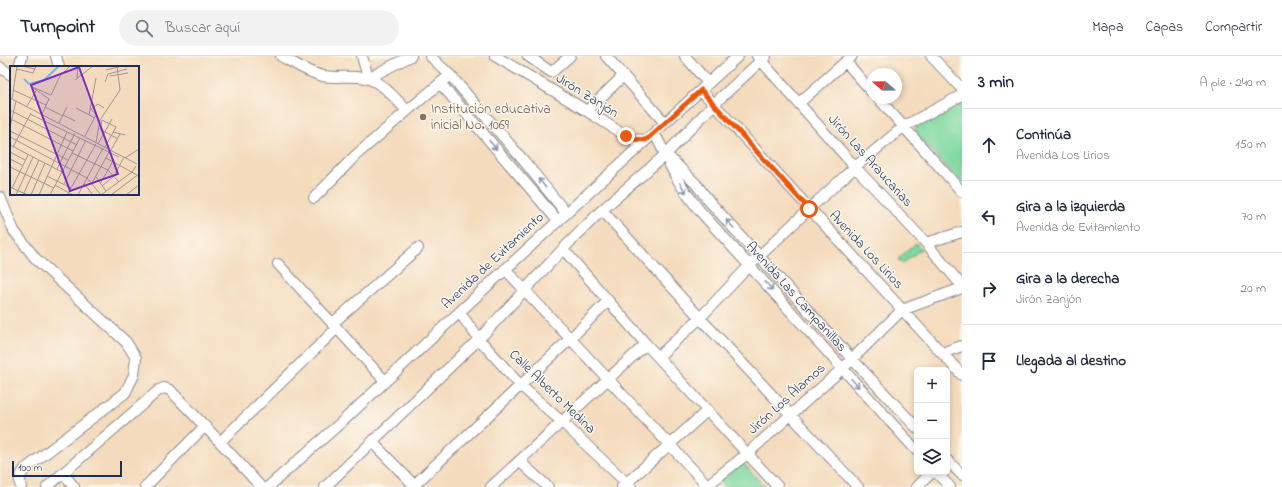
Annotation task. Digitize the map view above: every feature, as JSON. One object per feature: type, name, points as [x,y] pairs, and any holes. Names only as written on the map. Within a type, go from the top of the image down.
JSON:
[{"type":"street","points":[[19,66],[22,56]]},
{"type":"street","points":[[281,56],[322,76],[359,76],[368,78],[383,86],[406,111]]},
{"type":"street","points":[[362,56],[368,78]]},
{"type":"street","points":[[368,78],[411,56]]},
{"type":"street","points":[[430,56],[450,75],[524,161],[566,213]]},
{"type":"street","name":"Jirón Zanjón","points":[[495,56],[626,136],[632,139],[646,140]]},
{"type":"street","points":[[528,56],[550,72],[570,56]]},
{"type":"street","points":[[606,56],[665,123]]},
{"type":"street","name":"Avenida Los Lirios","points":[[685,56],[705,86],[714,104],[962,375]]},
{"type":"street","name":"Avenida de Evitamiento","points":[[268,487],[345,420],[505,269],[738,56]]},
{"type":"street","points":[[931,56],[962,89]]},
{"type":"street","points":[[325,487],[479,339],[563,249],[602,210],[666,154],[761,57]]},
{"type":"street","name":"Jirón Las Araucarias","points":[[761,57],[855,167],[926,242],[962,287]]},
{"type":"street","points":[[799,103],[849,59],[866,83]]},
{"type":"street","points":[[0,67],[10,74]]},
{"type":"street","points":[[314,198],[355,156],[450,75]]},
{"type":"street","points":[[587,111],[623,76]]},
{"type":"street","points":[[440,83],[558,220]]},
{"type":"street","points":[[659,356],[700,318],[750,265],[855,167],[903,127],[962,95]]},
{"type":"street","points":[[883,104],[962,192]]},
{"type":"street","name":"Avenida Las Campanillas","points":[[654,133],[685,192],[699,210],[914,448]]},
{"type":"street","name":"Avenida Las Campanillas","points":[[666,154],[696,184],[709,201],[759,257],[914,425]]},
{"type":"street","points":[[0,197],[14,231],[36,259],[126,342],[136,358],[134,375],[125,393],[25,469],[21,474],[21,487]]},
{"type":"street","points":[[602,210],[700,318],[858,487]]},
{"type":"street","points":[[926,242],[962,232]]},
{"type":"street","points":[[220,442],[335,326],[418,248]]},
{"type":"street","points":[[563,249],[646,344],[659,356],[778,487]]},
{"type":"street","points":[[278,264],[385,381]]},
{"type":"street","points":[[505,269],[707,486]]},
{"type":"street","name":"Jirón Los Álamos","points":[[707,486],[747,454],[842,369],[902,310],[962,287]]},
{"type":"street","points":[[372,442],[414,486],[570,339],[608,300]]},
{"type":"street","name":"Calle Alberto Medina","points":[[459,312],[479,339],[520,385],[562,421],[627,486]]},
{"type":"street","points":[[491,487],[609,380],[646,344]]},
{"type":"street","points":[[942,353],[962,346]]},
{"type":"street","points":[[47,487],[159,390],[164,388],[170,390],[261,487]]},
{"type":"street","points":[[627,486],[708,410]]},
{"type":"street","points":[[145,487],[205,426]]},
{"type":"street","points":[[519,461],[548,487]]},
{"type":"street","points":[[950,463],[962,476]]},
{"type":"street","points":[[63,473],[74,487]]},
{"type":"street","points":[[917,487],[929,475]]},
{"type":"street","points":[[939,475],[950,487]]},
{"type":"green space","points":[[962,104],[962,184],[917,135],[916,125],[954,105]]},
{"type":"green space","points":[[916,243],[921,249],[902,264],[898,259]]},
{"type":"green space","points":[[741,461],[765,487],[724,487],[719,482]]},
{"type":"place","name":"Institución educativa inicial No. 1069","points":[[423,117]]},
{"type":"route","points":[[626,136],[632,139],[646,140],[701,90],[809,209]]}]
